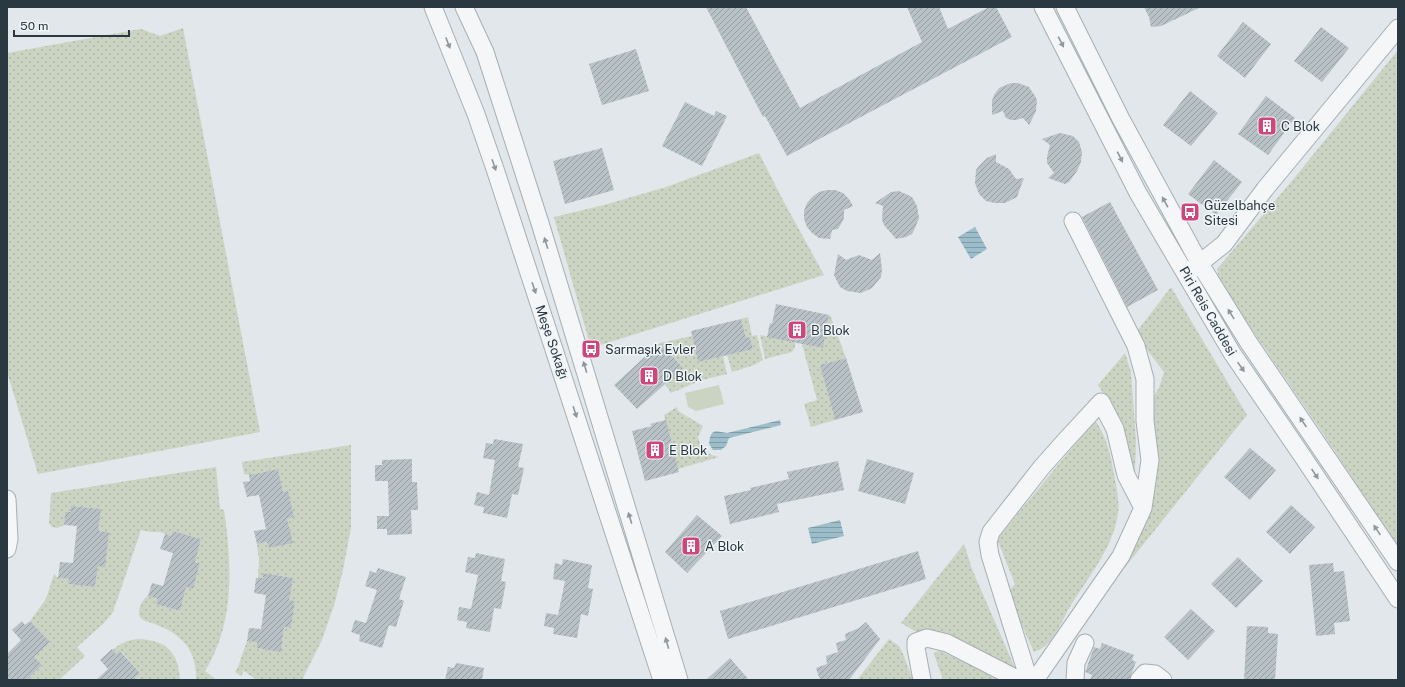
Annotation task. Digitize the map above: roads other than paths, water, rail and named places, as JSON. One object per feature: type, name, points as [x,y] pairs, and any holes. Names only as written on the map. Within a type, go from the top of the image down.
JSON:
[{"type":"street","name":"Meşe Sokağı","points":[[433,7],[479,121],[570,395],[662,680]]},
{"type":"street","name":"Meşe Sokağı","points":[[464,7],[485,52],[540,223],[679,680]]},
{"type":"street","name":"Piri Reis Caddesi","points":[[1043,7],[1138,193],[1249,343],[1398,562]]},
{"type":"street","name":"Piri Reis Caddesi","points":[[1065,7],[1121,119],[1232,353],[1303,456],[1398,599]]},
{"type":"street","points":[[1193,269],[1224,244],[1265,189],[1398,28]]},
{"type":"street","points":[[1034,680],[1120,556],[1143,508],[1150,460],[1145,421],[1145,379],[1136,346],[1073,222]]},
{"type":"street","points":[[1029,680],[990,555],[988,542],[991,532],[1041,468],[1101,402],[1115,429],[1126,475],[1143,508]]},
{"type":"street","points":[[7,499],[9,539],[7,549]]},
{"type":"street","points":[[922,680],[916,642],[927,638],[938,640],[1019,680]]},
{"type":"street","points":[[1075,680],[1076,663],[1085,643]]},
{"type":"street","points":[[918,660],[932,680]]},
{"type":"street","points":[[1139,680],[1145,673],[1155,674],[1163,680]]},
{"type":"water","points":[[975,227],[987,249],[971,259],[958,237]]},
{"type":"water","points":[[780,420],[781,425],[729,438],[726,446],[721,450],[713,450],[709,444],[712,433],[716,431],[727,433]]},
{"type":"water","points":[[840,520],[844,536],[812,544],[808,528]]},
{"type":"place","name":"C Blok","points":[[1267,126]]},
{"type":"place","name":"Güzelbahçe Sitesi","points":[[1190,212]]},
{"type":"place","name":"B Blok","points":[[797,330]]},
{"type":"place","name":"Sarmaşık Evler","points":[[591,349]]},
{"type":"place","name":"D Blok","points":[[649,376]]},
{"type":"place","name":"E Blok","points":[[655,450]]},
{"type":"place","name":"A Blok","points":[[691,546]]}]
